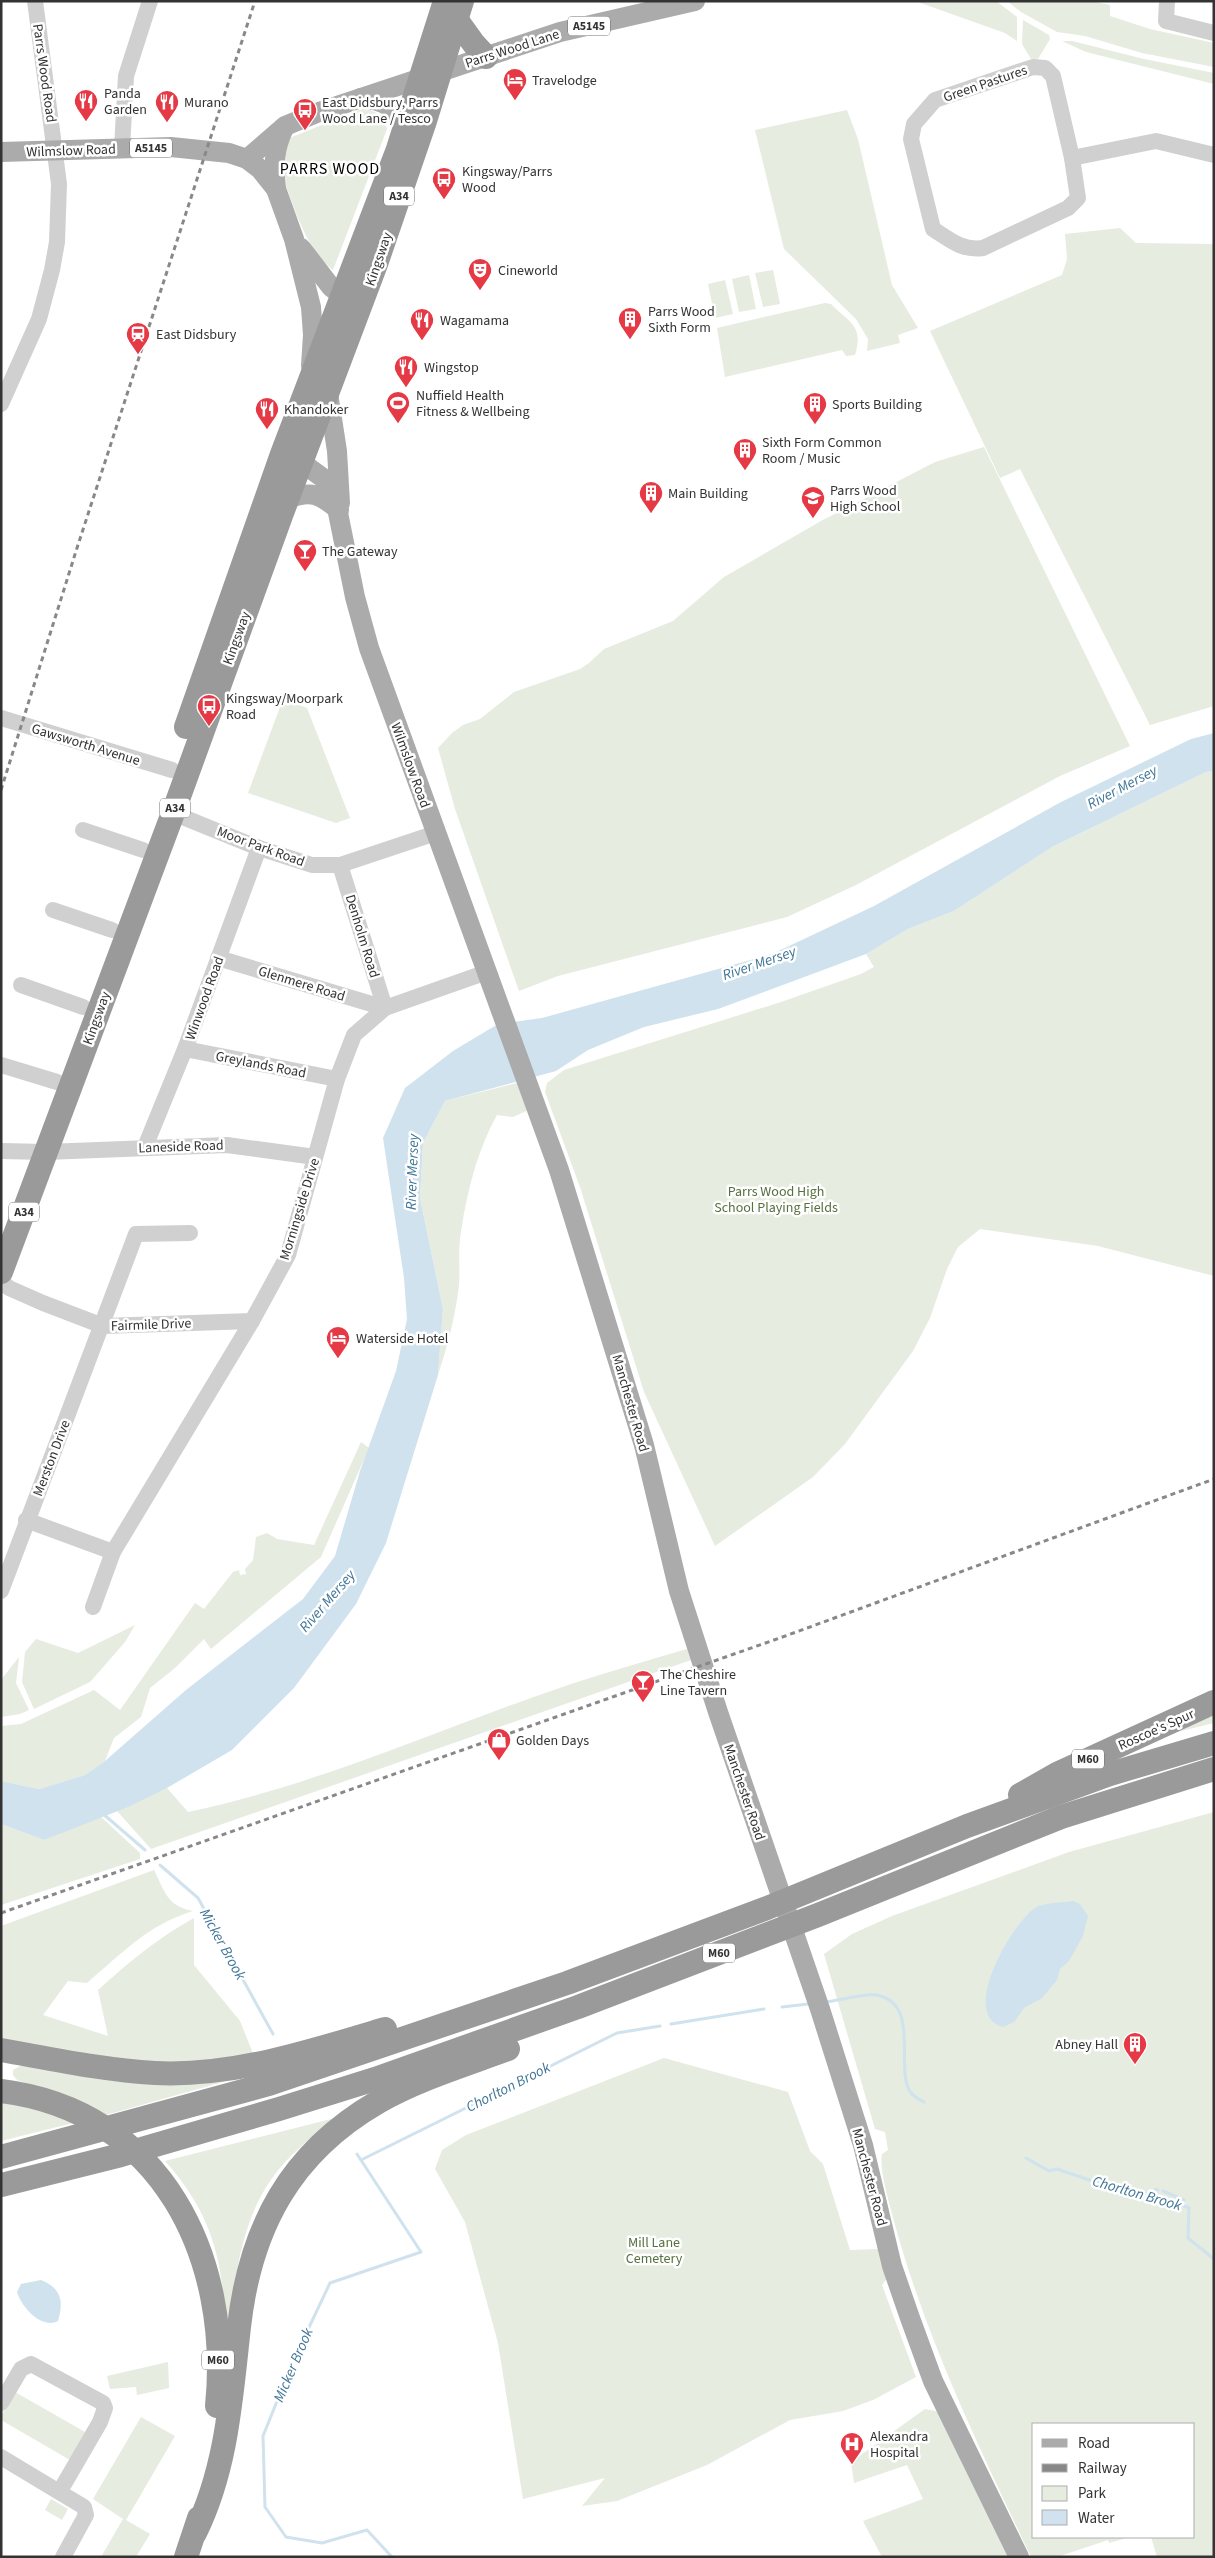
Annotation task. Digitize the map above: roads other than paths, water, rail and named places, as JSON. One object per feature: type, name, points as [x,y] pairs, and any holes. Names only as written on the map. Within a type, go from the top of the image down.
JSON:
[{"type":"highway","points":[[454,7],[474,44],[486,57]]},
{"type":"highway","name":"Kingsway","points":[[1,1272],[38,1152],[57,1082],[83,1007],[291,458],[312,376],[351,302],[454,7]]},
{"type":"highway","name":"Kingsway","points":[[1,1229],[38,1152],[173,812],[287,499],[291,458],[328,393],[351,302],[404,128],[430,74]]},
{"type":"highway","name":"Roscoe's Spur","points":[[967,1826],[1057,1774],[1214,1702]]},
{"type":"highway","name":"M60","points":[[1,2157],[269,2084],[567,1983],[767,1908],[967,1826],[1110,1774],[1214,1742]]},
{"type":"highway","name":"M60","points":[[1,2186],[121,2155],[375,2079],[578,2007],[818,1915],[1060,1817],[1214,1769]]},
{"type":"highway","name":"M60","points":[[1060,1817],[1214,1784]]},
{"type":"highway","name":"M60","points":[[1,2050],[64,2062],[156,2073],[227,2069],[252,2066],[485,2000],[567,1983]]},
{"type":"highway","name":"M60","points":[[186,2557],[213,2490],[225,2441],[246,2278],[260,2235],[287,2181],[326,2139],[356,2116],[380,2101],[434,2076],[513,2047],[578,2007]]},
{"type":"highway","name":"M60","points":[[1,2091],[40,2099],[68,2109],[110,2133],[146,2163],[156,2174],[175,2200],[191,2228],[204,2260],[214,2302],[218,2354],[218,2404],[208,2477],[195,2533]]},
{"type":"main road","name":"Parrs Wood Lane","points":[[247,159],[285,126],[361,98],[560,32],[695,1]]},
{"type":"main road","points":[[361,98],[379,100],[392,108],[401,120],[404,128]]},
{"type":"main road","name":"Wilmslow Road","points":[[285,126],[275,150],[273,166],[276,189],[294,239],[312,314],[312,376]]},
{"type":"main road","name":"Wilmslow Road","points":[[1,152],[171,147],[208,150],[247,159],[260,169],[276,189]]},
{"type":"main road","name":"Wilmslow Road","points":[[294,239],[322,277],[351,302]]},
{"type":"main road","name":"Wilmslow Road","points":[[328,393],[337,452],[341,496],[339,510]]},
{"type":"main road","name":"Wilmslow Road","points":[[291,458],[323,478],[334,493],[339,510],[349,568],[369,648],[504,1014]]},
{"type":"main road","points":[[287,499],[302,494],[317,495],[339,510]]},
{"type":"main road","name":"Manchester Road","points":[[504,1014],[559,1170],[644,1444],[679,1591],[863,2145],[892,2266],[933,2381],[1019,2557]]},
{"type":"street","name":"Parrs Wood Road","points":[[1,404],[39,319],[52,270],[57,242],[60,184],[35,1]]},
{"type":"street","points":[[122,148],[126,76],[150,1]]},
{"type":"street","points":[[1167,1],[1166,21],[1214,33]]},
{"type":"street","name":"Green Pastures","points":[[1039,67],[1045,68],[1053,76],[1072,158],[1079,193],[1076,202],[983,248],[969,250],[955,244],[933,228],[911,139],[914,124],[935,100],[1039,67]]},
{"type":"street","points":[[1072,158],[1156,141],[1214,155]]},
{"type":"street","name":"Gawsworth Avenue","points":[[1,718],[172,770]]},
{"type":"street","name":"Moor Park Road","points":[[173,812],[259,848],[312,865],[340,865],[436,833]]},
{"type":"street","points":[[83,830],[143,850]]},
{"type":"street","name":"Winwood Road","points":[[145,1147],[185,1050],[259,848]]},
{"type":"street","name":"Denholm Road","points":[[340,865],[385,1008]]},
{"type":"street","points":[[53,910],[112,930]]},
{"type":"street","name":"Glenmere Road","points":[[218,958],[385,1008]]},
{"type":"street","name":"Morningside Drive","points":[[93,1607],[113,1552],[252,1321],[288,1255],[337,1079],[354,1035],[385,1008],[487,972]]},
{"type":"street","points":[[21,985],[83,1007]]},
{"type":"street","name":"Greylands Road","points":[[185,1050],[337,1079]]},
{"type":"street","points":[[1,1066],[57,1082]]},
{"type":"street","name":"Laneside Road","points":[[1,1151],[38,1152],[228,1144],[315,1157]]},
{"type":"street","name":"Merston Drive","points":[[1,1591],[26,1520],[103,1326],[136,1234],[190,1233]]},
{"type":"street","name":"Fairmile Drive","points":[[1,1281],[9,1288],[43,1303],[103,1326],[252,1321]]},
{"type":"street","points":[[26,1520],[113,1552]]},
{"type":"street","points":[[1,2403],[21,2369],[31,2364],[103,2403],[105,2408],[100,2422],[60,2491]]},
{"type":"street","points":[[1,2457],[84,2507],[86,2515],[63,2557]]},
{"type":"water","name":"River Mersey","points":[[1214,733],[1214,771],[1206,772],[1052,847],[954,911],[908,929],[866,954],[718,1009],[644,1027],[588,1050],[556,1071],[445,1101],[423,1143],[420,1198],[443,1309],[438,1375],[386,1543],[356,1604],[294,1688],[232,1750],[167,1788],[128,1807],[44,1840],[1,1824],[1,1781],[39,1789],[85,1775],[105,1761],[186,1690],[303,1599],[335,1556],[360,1471],[396,1371],[407,1319],[404,1278],[383,1138],[405,1088],[453,1051],[498,1024],[542,1018],[772,954],[874,906],[1061,802],[1191,739]]},
{"type":"water","points":[[1073,1901],[1080,1904],[1088,1916],[1083,1936],[1069,1961],[1060,1969],[1057,1980],[1042,1998],[1024,2008],[1014,2022],[1003,2027],[991,2019],[986,2006],[987,1988],[1003,1949],[1014,1931],[1035,1908],[1048,1904]]},
{"type":"water","points":[[41,2280],[57,2291],[61,2301],[58,2321],[52,2323],[39,2319],[27,2310],[17,2292],[21,2284]]},
{"type":"waterway","name":"Micker Brook","points":[[102,1813],[145,1850]]},
{"type":"waterway","name":"Micker Brook","points":[[160,1865],[198,1898],[273,2034]]},
{"type":"waterway","name":"Chorlton Brook","points":[[827,2002],[872,1995],[877,1995],[890,2001],[898,2010],[903,2022],[906,2079],[909,2090],[913,2096],[924,2102]]},
{"type":"waterway","name":"Chorlton Brook","points":[[782,2007],[808,2004]]},
{"type":"waterway","name":"Chorlton Brook","points":[[671,2024],[764,2009]]},
{"type":"waterway","name":"Chorlton Brook","points":[[361,2160],[617,2033],[660,2026]]},
{"type":"waterway","name":"Micker Brook","points":[[357,2154],[421,2252],[330,2283],[294,2359],[263,2436],[265,2507],[286,2537],[322,2543],[367,2530],[392,2557]]},
{"type":"waterway","name":"Chorlton Brook","points":[[1026,2158],[1049,2171],[1057,2169],[1119,2190],[1153,2194],[1189,2208],[1188,2238],[1214,2259]]},
{"type":"waterway","name":"Chorlton Brook","points":[[1153,2194],[1156,2189],[1158,2190]]},
{"type":"waterway","points":[[1163,2191],[1184,2200]]},
{"type":"railway","points":[[1,790],[77,548],[255,1]]},
{"type":"railway","points":[[1,1913],[788,1635],[1214,1479]]},
{"type":"place","name":"Travelodge","points":[[515,101]]},
{"type":"place","name":"Panda Garden","points":[[86,122]]},
{"type":"place","name":"Murano","points":[[167,123]]},
{"type":"place","name":"East Didsbury, Parrs Wood Lane / Tesco","points":[[305,131]]},
{"type":"place","name":"Kingsway/Parrs Wood","points":[[444,200]]},
{"type":"place","name":"Cineworld","points":[[480,291]]},
{"type":"place","name":"Parrs Wood Sixth Form","points":[[630,340]]},
{"type":"place","name":"Wagamama","points":[[422,341]]},
{"type":"place","name":"East Didsbury","points":[[138,355]]},
{"type":"place","name":"Wingstop","points":[[406,388]]},
{"type":"place","name":"Nuffield Health Fitness & Wellbeing","points":[[398,424]]},
{"type":"place","name":"Sports Building","points":[[815,425]]},
{"type":"place","name":"Khandoker","points":[[267,430]]},
{"type":"place","name":"Sixth Form Common Room / Music","points":[[745,471]]},
{"type":"place","name":"Main Building","points":[[651,514]]},
{"type":"place","name":"Parrs Wood High School","points":[[813,519]]},
{"type":"place","name":"The Gateway","points":[[305,572]]},
{"type":"place","name":"Kingsway/Moorpark Road","points":[[209,727]]},
{"type":"place","name":"Waterside Hotel","points":[[338,1359]]},
{"type":"place","name":"The Cheshire Line Tavern","points":[[643,1703]]},
{"type":"place","name":"Golden Days","points":[[499,1761]]},
{"type":"place","name":"Abney Hall","points":[[1135,2065]]},
{"type":"place","name":"Alexandra Hospital","points":[[852,2465]]},
{"type":"district","name":"PARRS WOOD","points":[[330,168]]},
{"type":"park label","name":"Parrs Wood High School Playing Fields","points":[[776,1200]]},
{"type":"park label","name":"Mill Lane Cemetery","points":[[654,2250]]}]
